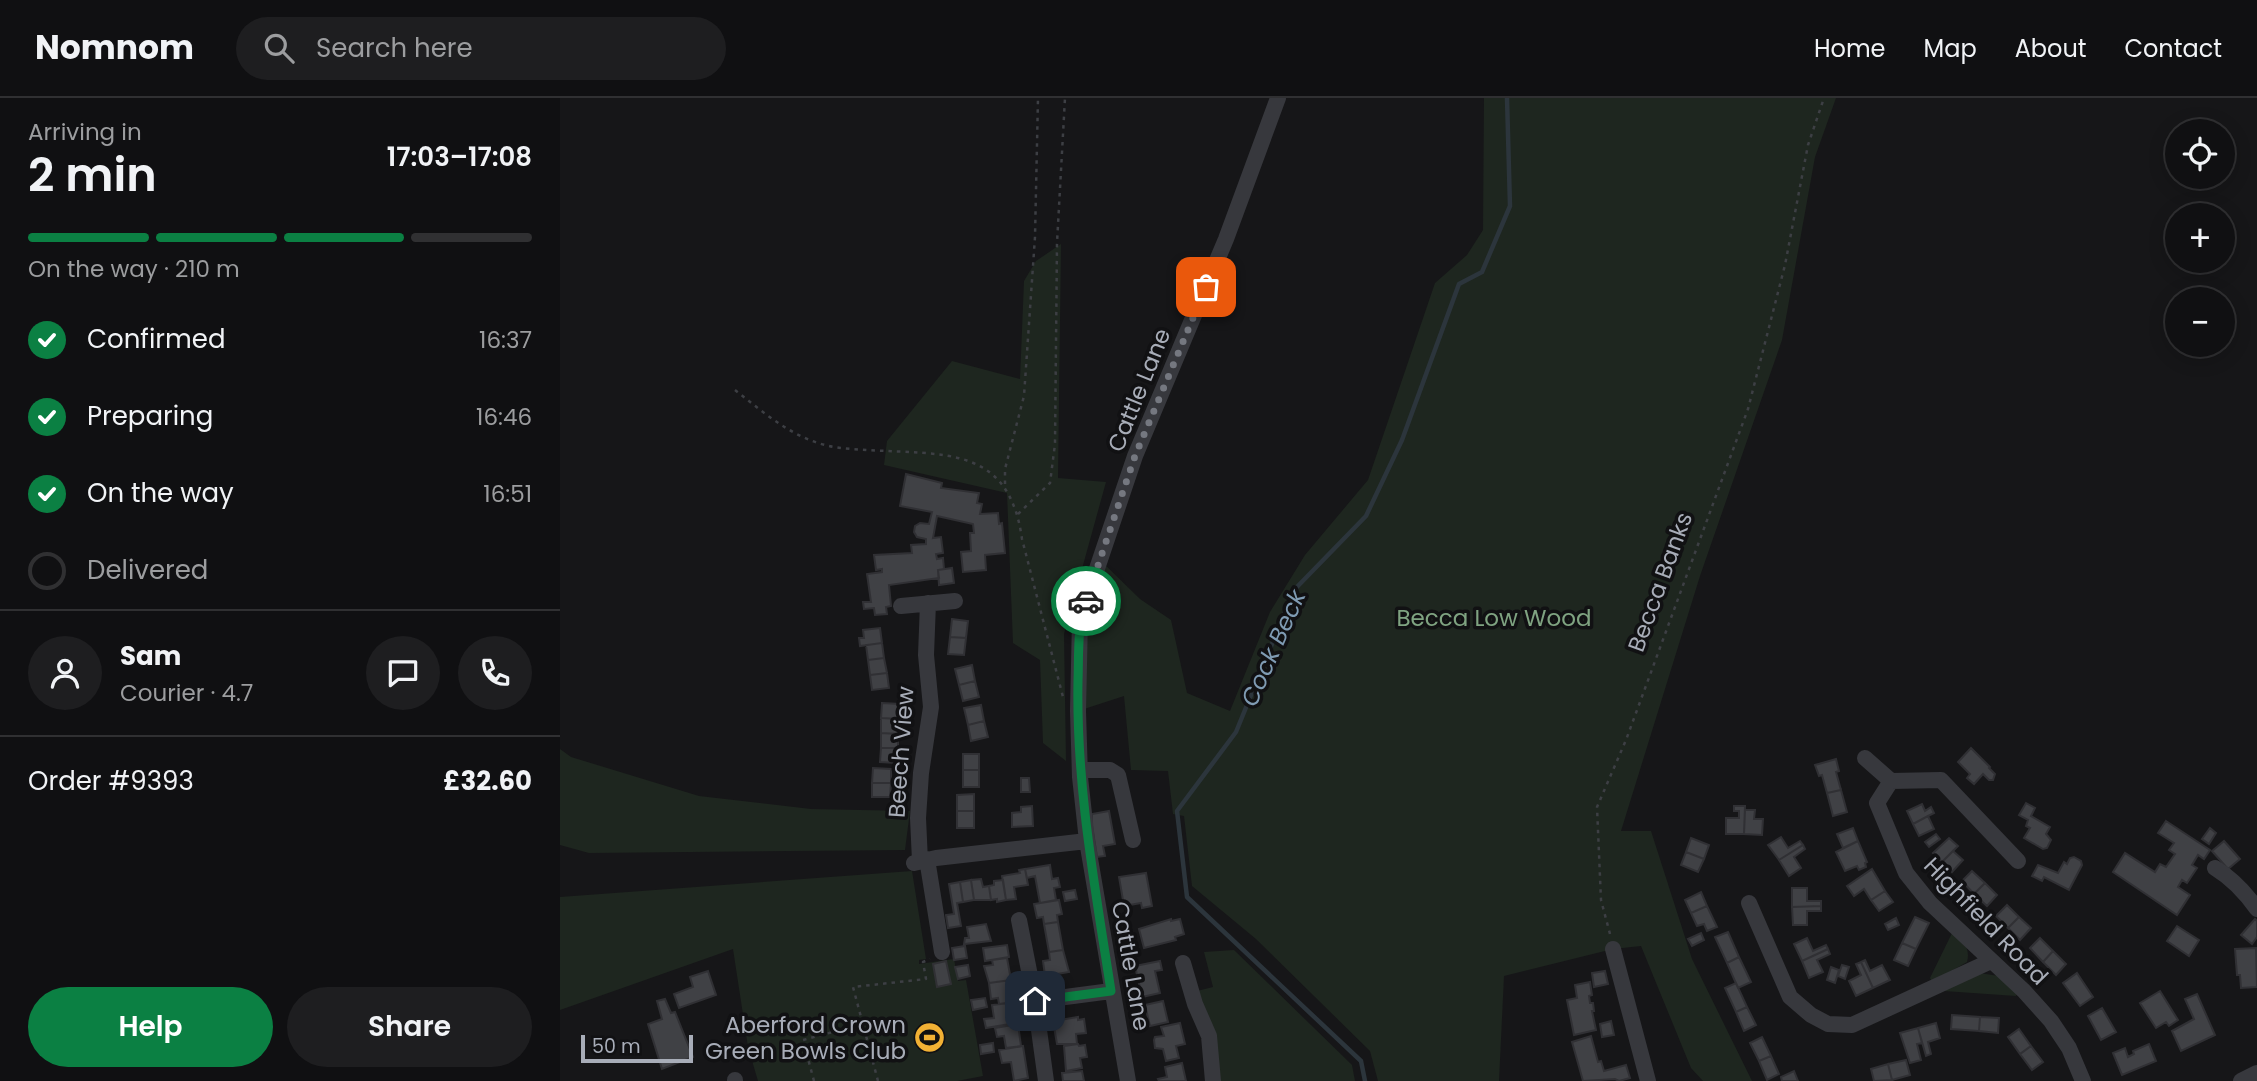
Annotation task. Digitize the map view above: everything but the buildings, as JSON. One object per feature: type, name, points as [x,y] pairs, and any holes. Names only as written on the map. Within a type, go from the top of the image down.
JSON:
[{"type":"street","name":"Cattle Lane","points":[[1128,1081],[1087,841],[1078,711],[1080,619],[1135,456],[1226,239],[1278,98]]},
{"type":"street","points":[[901,606],[955,601]]},
{"type":"street","name":"Beech View","points":[[928,603],[926,655],[931,707],[921,774],[918,818],[920,861],[942,952]]},
{"type":"street","points":[[1865,758],[1891,781],[1941,780],[2018,861]]},
{"type":"street","points":[[1080,770],[1110,770],[1118,775],[1133,840]]},
{"type":"street","name":"Highfield Road","points":[[1891,781],[1877,803],[1906,873],[1930,903],[2024,991],[2050,1021],[2068,1048],[2083,1081]]},
{"type":"street","points":[[920,861],[1087,841]]},
{"type":"street","points":[[2215,868],[2245,892],[2257,909]]},
{"type":"street","points":[[1749,903],[1790,997],[1811,1015],[1828,1024],[1853,1025],[1991,961]]},
{"type":"street","points":[[1019,920],[1035,1001],[1046,1081]]},
{"type":"street","points":[[1613,949],[1648,1081]]},
{"type":"street","points":[[1183,963],[1195,1004],[1209,1036],[1213,1081]]},
{"type":"street","points":[[1035,1001],[1111,991]]},
{"type":"street","points":[[2241,1081],[2257,1073]]},
{"type":"path","points":[[1005,487],[1005,468],[1024,396],[1035,237],[1038,98]]},
{"type":"path","points":[[1018,514],[1050,483],[1055,444],[1057,243],[1065,98]]},
{"type":"path","name":"Becca Banks","points":[[1613,949],[1601,900],[1597,807],[1626,740],[1748,409],[1785,265],[1808,145],[1825,98]]},
{"type":"path","points":[[735,390],[803,439],[829,447],[944,456],[973,461],[988,469],[1005,487],[1018,514],[1022,539],[1065,703]]},
{"type":"path","points":[[878,1081],[853,987],[926,979],[923,962],[942,952]]},
{"type":"path","points":[[814,1081],[803,1040],[863,1024]]},
{"type":"green space","name":"Becca Low Wood","points":[[1484,98],[1836,98],[1815,157],[1782,340],[1700,576],[1621,831],[1651,831],[1692,959],[1752,1081],[1703,1081],[1691,1068],[1641,946],[1613,949],[1504,976],[1499,1081],[1378,1081],[1370,1051],[1256,939],[1192,886],[1184,816],[1173,814],[1168,771],[1131,770],[1124,696],[1078,711],[1080,619],[1100,560],[1140,599],[1171,620],[1187,693],[1230,711],[1270,612],[1305,555],[1368,480],[1435,283],[1467,255],[1483,230]]},
{"type":"green space","points":[[1061,244],[1058,478],[1106,482],[1064,634],[1066,761],[1043,743],[1040,660],[1013,643],[1007,493],[884,465],[887,441],[952,361],[1020,379],[1024,281],[1036,261]]},
{"type":"green space","points":[[560,749],[571,757],[699,796],[811,809],[910,811],[905,850],[589,853],[560,845]]},
{"type":"green space","points":[[912,871],[926,959],[919,960],[919,964],[954,959],[958,981],[966,980],[983,1076],[957,1081],[758,1081],[748,1047],[733,949],[560,1010],[560,897]]},
{"type":"green space","points":[[1953,931],[1967,948],[1967,962],[1932,982],[1930,978]]},
{"type":"green space","points":[[1234,950],[1352,1065],[1355,1081],[1220,1081],[1197,991],[1213,987],[1204,952]]},
{"type":"green space","points":[[1979,973],[1999,976],[2017,993],[2016,996],[1944,991]]},
{"type":"waterway","name":"Cock Beck","points":[[1365,1081],[1361,1061],[1187,897],[1177,811],[1236,732],[1294,590],[1366,516],[1402,440],[1459,284],[1482,272],[1510,206],[1507,98]]},
{"type":"way so far","points":[[1086,601],[1135,456],[1206,287]]},
{"type":"place","name":"Aberford Crown Green Bowls Club","points":[[929,1038]]},
{"type":"route","points":[[1035,1001],[1111,991],[1087,841],[1080,777],[1080,619],[1086,601]]}]
